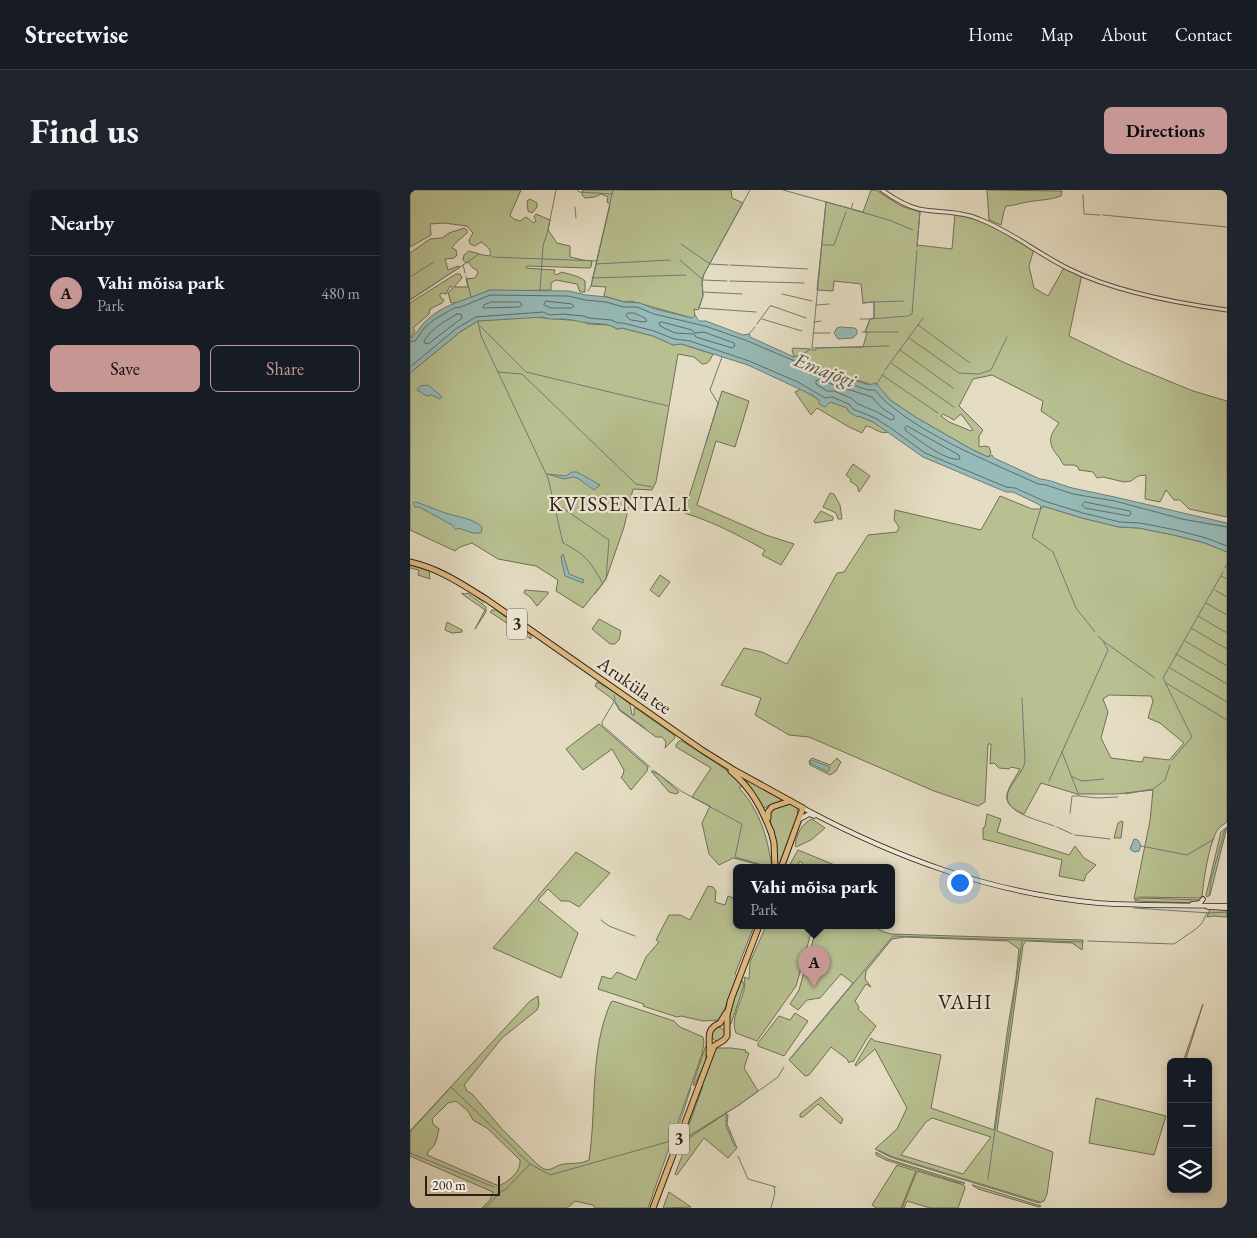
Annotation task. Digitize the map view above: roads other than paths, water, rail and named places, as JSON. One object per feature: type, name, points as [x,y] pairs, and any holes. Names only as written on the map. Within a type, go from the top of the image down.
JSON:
[{"type":"highway","name":"Aruküla tee","points":[[410,562],[440,571],[470,589],[686,740],[715,758]]},
{"type":"highway","name":"3","points":[[715,758],[803,808]]},
{"type":"highway","points":[[715,758],[733,772],[748,789],[762,809],[772,832]]},
{"type":"highway","points":[[775,864],[768,812],[772,807],[790,801]]},
{"type":"highway","points":[[783,864],[803,808]]},
{"type":"highway","name":"3","points":[[705,1070],[711,1039],[709,1034],[711,1029],[723,1019],[758,929]]},
{"type":"highway","name":"3","points":[[653,1208],[714,1046],[726,1038],[731,1000]]},
{"type":"highway","points":[[718,1025],[726,1029]]},
{"type":"highway","points":[[711,1039],[718,1043]]},
{"type":"main road","points":[[803,808],[858,837],[913,860],[979,881],[1043,895],[1098,903],[1227,907]]},
{"type":"main road","points":[[800,819],[804,815],[810,814],[830,824],[834,824]]},
{"type":"main road","points":[[1119,904],[1139,902],[1196,904],[1200,903],[1203,899]]},
{"type":"street","points":[[882,190],[902,202],[917,208],[979,218],[1069,269],[1104,283],[1167,300],[1227,310]]},
{"type":"water","points":[[490,290],[569,291],[607,297],[624,302],[640,303],[655,309],[692,318],[695,315],[699,321],[706,321],[743,335],[749,334],[750,337],[794,357],[800,354],[802,361],[819,369],[869,385],[876,383],[890,400],[917,418],[971,449],[988,457],[992,455],[994,458],[1040,479],[1227,523],[1227,552],[1205,543],[1178,536],[1139,528],[1119,527],[1043,506],[1041,509],[1040,505],[1013,492],[1006,492],[923,457],[873,422],[859,416],[857,417],[849,412],[847,408],[830,402],[825,407],[819,404],[819,400],[812,395],[748,365],[681,344],[673,345],[653,336],[622,328],[617,329],[607,325],[543,317],[478,321],[460,332],[410,373],[410,341],[424,323],[440,310],[450,305]]},
{"type":"water","points":[[840,327],[855,328],[857,334],[853,338],[838,339],[834,333]]},
{"type":"water","points":[[428,385],[442,397],[440,399],[431,395],[427,396],[417,390],[420,386]]},
{"type":"water","points":[[572,472],[577,472],[600,485],[594,490],[574,477],[564,479],[547,474],[566,476]]},
{"type":"water","points":[[415,502],[474,522],[482,527],[481,533],[473,533],[458,528],[456,530],[452,525],[419,507],[415,507],[413,503]]},
{"type":"water","points":[[563,554],[569,574],[584,580],[583,583],[565,576],[561,557]]},
{"type":"water","points":[[811,760],[830,767],[828,772],[810,763]]},
{"type":"water","points":[[1134,839],[1138,840],[1141,846],[1139,851],[1134,852],[1130,849]]},
{"type":"waterway","points":[[540,291],[543,246],[556,190]]},
{"type":"waterway","points":[[577,190],[579,192],[612,194]]},
{"type":"waterway","points":[[592,281],[613,190]]},
{"type":"waterway","points":[[750,190],[704,274],[702,281],[703,296],[699,308],[756,312]]},
{"type":"waterway","points":[[783,190],[848,208]]},
{"type":"waterway","points":[[1083,195],[1084,214],[1100,215]]},
{"type":"waterway","name":"Emajõgi","points":[[826,202],[812,348],[889,346]]},
{"type":"waterway","points":[[853,203],[851,209],[889,220],[913,230]]},
{"type":"waterway","points":[[575,207],[576,218]]},
{"type":"waterway","points":[[823,245],[834,245],[846,212]]},
{"type":"waterway","points":[[917,247],[920,212]]},
{"type":"waterway","points":[[1103,215],[1227,227]]},
{"type":"waterway","points":[[681,244],[710,264],[728,265]]},
{"type":"waterway","points":[[865,332],[870,319],[908,316],[912,314],[917,250]]},
{"type":"waterway","points":[[465,273],[463,265],[479,254]]},
{"type":"waterway","points":[[492,257],[597,261]]},
{"type":"waterway","points":[[596,264],[670,260]]},
{"type":"waterway","points":[[680,260],[703,280],[727,281]]},
{"type":"waterway","points":[[410,277],[434,262]]},
{"type":"waterway","points":[[410,300],[463,265]]},
{"type":"waterway","points":[[730,265],[808,269]]},
{"type":"waterway","points":[[592,278],[686,275]]},
{"type":"waterway","points":[[466,276],[471,297]]},
{"type":"waterway","points":[[730,281],[804,283]]},
{"type":"waterway","points":[[588,291],[591,286]]},
{"type":"waterway","points":[[703,292],[742,294]]},
{"type":"waterway","points":[[782,294],[812,301]]},
{"type":"waterway","points":[[874,318],[874,302],[904,301]]},
{"type":"waterway","points":[[862,303],[874,302]]},
{"type":"waterway","points":[[816,305],[829,304]]},
{"type":"waterway","points":[[757,324],[770,306],[806,318]]},
{"type":"waterway","points":[[885,370],[923,318]]},
{"type":"waterway","points":[[762,319],[802,331]]},
{"type":"waterway","points":[[860,319],[870,319]]},
{"type":"waterway","points":[[478,321],[481,336],[548,478],[563,543],[587,559],[603,584]]},
{"type":"waterway","points":[[814,322],[821,321]]},
{"type":"waterway","points":[[918,325],[970,363]]},
{"type":"waterway","points":[[480,326],[526,372],[668,406]]},
{"type":"waterway","points":[[749,334],[755,327]]},
{"type":"waterway","points":[[862,332],[898,332]]},
{"type":"waterway","points":[[813,333],[830,333]]},
{"type":"waterway","points":[[909,338],[959,373],[979,374],[991,370],[1007,337]]},
{"type":"waterway","name":"Emajõgi","points":[[802,355],[809,350]]},
{"type":"waterway","points":[[900,350],[953,388]]},
{"type":"waterway","points":[[706,443],[718,403],[710,390],[722,357]]},
{"type":"waterway","points":[[891,363],[954,407]]},
{"type":"waterway","points":[[498,372],[522,374],[636,484],[652,487]]},
{"type":"waterway","points":[[876,385],[884,373]]},
{"type":"waterway","points":[[882,375],[938,413]]},
{"type":"waterway","points":[[554,502],[609,540],[606,579],[595,594]]},
{"type":"waterway","points":[[1041,508],[1032,537],[1053,552],[1076,608],[1095,632]]},
{"type":"waterway","points":[[1225,568],[1227,564]]},
{"type":"waterway","points":[[1172,760],[1192,737],[1163,678],[1223,572]]},
{"type":"waterway","points":[[1221,576],[1227,579]]},
{"type":"waterway","points":[[1215,590],[1227,597]]},
{"type":"waterway","points":[[470,592],[484,603]]},
{"type":"waterway","points":[[1206,603],[1227,615]]},
{"type":"waterway","points":[[1198,616],[1227,633]]},
{"type":"waterway","points":[[1191,628],[1227,649]]},
{"type":"waterway","points":[[1049,781],[1108,650],[1098,636]]},
{"type":"waterway","points":[[1103,641],[1155,678]]},
{"type":"waterway","points":[[1185,641],[1227,666]]},
{"type":"waterway","points":[[1176,654],[1227,684]]},
{"type":"waterway","points":[[1170,668],[1227,702]]},
{"type":"waterway","points":[[1166,683],[1227,720]]},
{"type":"waterway","points":[[614,695],[615,700],[602,725],[650,767]]},
{"type":"waterway","points":[[1022,698],[1025,762],[1009,790],[1007,798],[1009,804],[1022,814],[1054,826]]},
{"type":"waterway","points":[[615,703],[619,709],[645,728]]},
{"type":"waterway","points":[[1062,752],[1079,796],[1098,798],[1118,797]]},
{"type":"waterway","points":[[1125,794],[1153,789],[1165,780],[1170,765]]},
{"type":"waterway","points":[[653,770],[681,791],[742,824],[735,857],[759,864]]},
{"type":"waterway","points":[[1071,776],[1082,781],[1104,779]]},
{"type":"waterway","points":[[1070,813],[1072,796],[1078,796]]},
{"type":"waterway","points":[[1057,827],[1072,834]]},
{"type":"waterway","points":[[1209,896],[1211,880],[1225,829],[1227,828]]},
{"type":"waterway","points":[[1075,835],[1110,839]]},
{"type":"waterway","points":[[1141,846],[1187,855],[1214,839]]},
{"type":"waterway","points":[[1134,908],[1210,913],[1227,912]]},
{"type":"waterway","points":[[1088,941],[1174,944],[1196,929],[1202,923],[1207,913]]},
{"type":"waterway","points":[[601,920],[609,926],[635,936]]},
{"type":"waterway","points":[[791,1058],[893,936],[1083,942]]},
{"type":"waterway","points":[[988,1179],[1022,940]]},
{"type":"waterway","points":[[683,1140],[739,1105],[778,1077],[784,1067]]},
{"type":"waterway","points":[[679,1153],[703,1086]]},
{"type":"waterway","points":[[410,1132],[451,1087],[516,1150]]},
{"type":"waterway","points":[[517,1152],[530,1164],[550,1175],[674,1140],[691,1088]]},
{"type":"waterway","points":[[726,1112],[726,1126],[735,1147]]},
{"type":"waterway","points":[[878,1150],[893,1157],[1040,1202]]},
{"type":"waterway","points":[[410,1153],[494,1187]]},
{"type":"waterway","points":[[738,1156],[748,1179],[776,1187]]},
{"type":"waterway","points":[[485,1208],[530,1164]]},
{"type":"waterway","points":[[771,1208],[775,1193],[774,1187]]},
{"type":"place","name":"Vahi mõisa park","points":[[814,987]]},
{"type":"district","name":"KVISSENTALI","points":[[619,504]]},
{"type":"district","name":"VAHI","points":[[965,1002]]}]
